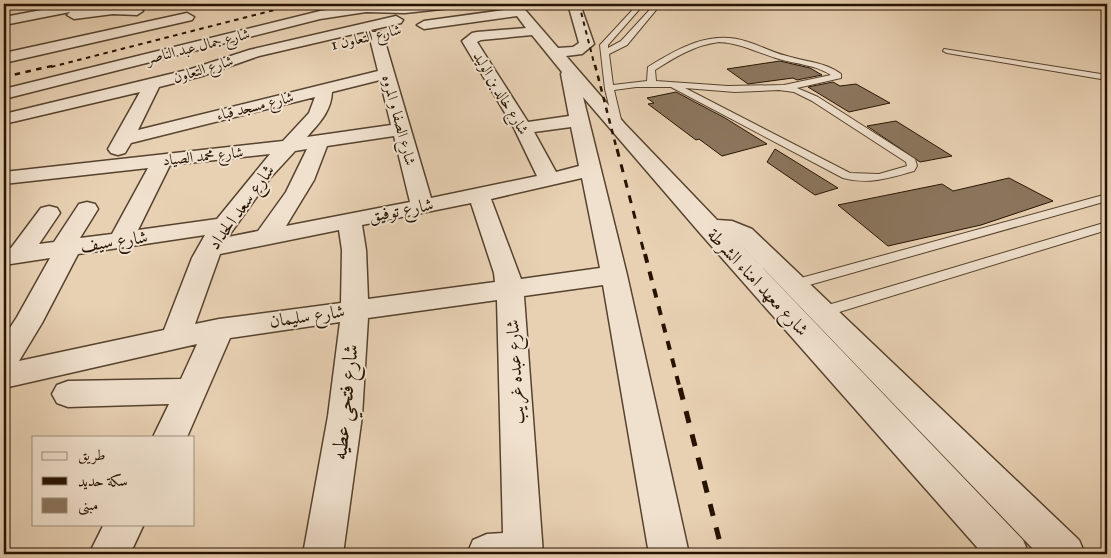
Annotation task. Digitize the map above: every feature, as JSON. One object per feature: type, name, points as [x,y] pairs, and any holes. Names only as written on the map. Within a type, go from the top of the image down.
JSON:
[{"type":"street","points":[[70,12],[92,4]]},
{"type":"street","points":[[401,18],[444,4]]},
{"type":"street","points":[[574,4],[587,44],[561,62],[580,120],[591,170],[614,275],[669,554]]},
{"type":"street","name":"شارع جمال عبد الناصر","points":[[4,94],[305,18],[372,6],[401,18]]},
{"type":"street","points":[[4,21],[70,12],[135,11],[153,7]]},
{"type":"street","points":[[4,58],[153,25],[184,9]]},
{"type":"street","points":[[135,11],[153,25]]},
{"type":"street","points":[[66,27],[70,12]]},
{"type":"street","points":[[70,12],[102,36]]},
{"type":"street","name":"شارع معهد امناء الشرطة","points":[[523,15],[618,128],[1009,554]]},
{"type":"street","name":"شارع التعاون 1","points":[[213,68],[257,63],[376,35],[401,18],[523,15]]},
{"type":"street","name":"شارع خالد بن الوليد","points":[[523,15],[469,41],[523,128],[548,179]]},
{"type":"street","name":"شارع التعاون","points":[[4,119],[152,84],[213,68],[234,59],[401,18]]},
{"type":"street","name":"شارع الصفا و المروه","points":[[376,35],[422,206]]},
{"type":"street","points":[[215,42],[234,59]]},
{"type":"street","name":"شارع مسجد قباء","points":[[123,139],[386,74]]},
{"type":"street","points":[[109,166],[152,84]]},
{"type":"street","name":"شارع سعد الحداد","points":[[176,338],[210,248],[245,196],[317,115],[323,102],[324,89]]},
{"type":"street","points":[[523,128],[580,120]]},
{"type":"street","name":"شارع محمد الصياد","points":[[4,178],[288,146],[401,129]]},
{"type":"street","points":[[266,236],[287,209],[302,184],[313,162],[319,142]]},
{"type":"street","points":[[121,240],[163,160]]},
{"type":"street","name":"شارع توفيق","points":[[210,248],[479,195],[591,170]]},
{"type":"street","name":"شارع عبده غريب","points":[[479,195],[502,257],[509,288],[514,334],[511,553]]},
{"type":"street","points":[[4,360],[28,323],[65,248],[87,209]]},
{"type":"street","points":[[11,256],[49,213]]},
{"type":"street","name":"شارع فتحي عطيه","points":[[323,554],[345,416],[355,310],[354,250],[350,220]]},
{"type":"street","name":"شارع سيف","points":[[11,256],[224,225]]},
{"type":"street","points":[[708,227],[738,229],[1066,554]]},
{"type":"street","name":"شارع سليمان","points":[[4,376],[219,329],[614,275]]},
{"type":"street","points":[[170,436],[219,329]]},
{"type":"street","points":[[68,394],[192,391]]},
{"type":"street","points":[[109,554],[124,526]]},
{"type":"lane","points":[[618,128],[609,89],[604,54],[606,41],[641,4]]},
{"type":"lane","points":[[604,54],[624,43],[658,4]]},
{"type":"lane","points":[[609,89],[618,86],[652,85],[729,89],[786,88],[838,76],[815,65],[782,58],[742,42],[719,40],[692,44],[651,69],[652,85]]},
{"type":"lane","points":[[947,51],[1107,78]]},
{"type":"lane","points":[[674,86],[847,176],[868,179],[910,170],[911,162],[902,156],[815,99],[786,88]]},
{"type":"lane","points":[[795,284],[1107,197]]},
{"type":"lane","points":[[823,312],[1107,226]]},
{"type":"building","points":[[780,61],[810,68],[822,75],[797,80],[793,78],[748,84],[727,69]]},
{"type":"building","points":[[833,82],[840,86],[856,84],[890,103],[849,112],[808,87]]},
{"type":"building","points":[[676,92],[725,118],[767,144],[722,156],[699,139],[696,140],[648,104],[654,103],[647,98]]},
{"type":"building","points":[[896,121],[952,156],[920,162],[867,126]]},
{"type":"building","points":[[775,149],[838,188],[815,195],[767,162]]},
{"type":"building","points":[[1009,178],[1053,201],[981,225],[888,246],[838,205],[942,184],[953,191]]},
{"type":"railway","points":[[51,67],[298,4]]},
{"type":"railway","points":[[579,4],[595,67]]},
{"type":"railway","points":[[4,77],[56,65]]},
{"type":"railway","points":[[595,65],[617,150]]},
{"type":"railway","points":[[617,149],[645,256]]},
{"type":"railway","points":[[645,254],[680,389]]},
{"type":"railway","points":[[680,388],[723,554]]}]
